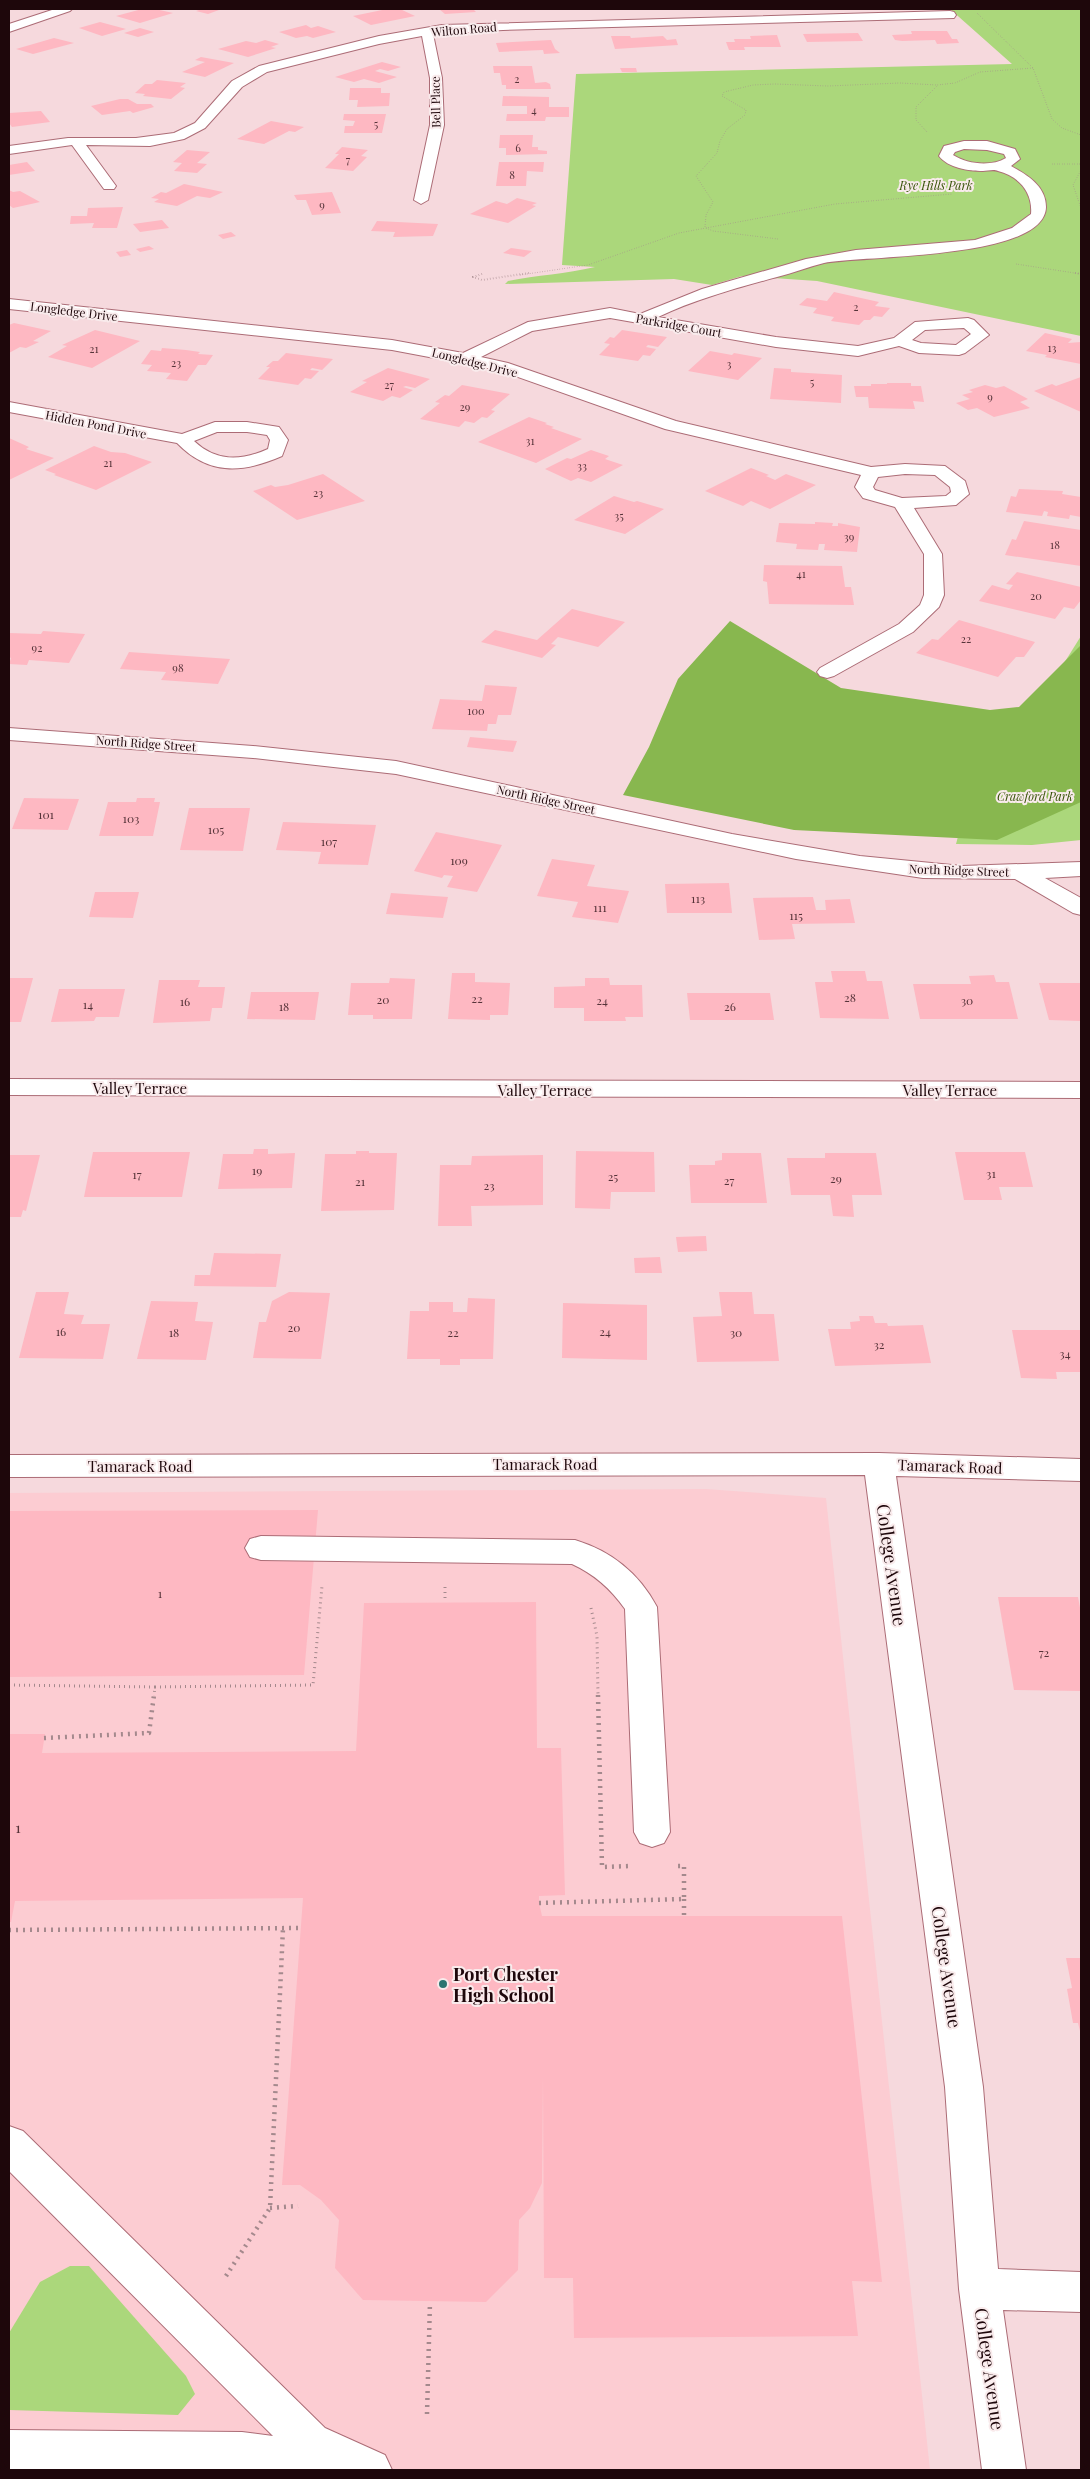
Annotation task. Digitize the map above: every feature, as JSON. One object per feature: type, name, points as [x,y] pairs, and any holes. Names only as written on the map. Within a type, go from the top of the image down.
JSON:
[{"type":"street","points":[[9,28],[66,9]]},
{"type":"street","points":[[680,9],[694,23]]},
{"type":"street","name":"Wilton Road","points":[[9,150],[76,141],[141,143],[190,131],[206,122],[246,77],[263,69],[379,40],[442,29],[950,16]]},
{"type":"street","name":"Bell Place","points":[[421,200],[437,125],[436,78],[427,32]]},
{"type":"street","points":[[76,141],[109,186]]},
{"type":"street","points":[[964,145],[995,146],[1013,155],[1009,162],[1000,166],[964,165],[950,159],[946,153],[949,149],[964,145]]},
{"type":"street","points":[[643,318],[671,304],[704,293],[832,257],[888,250],[948,248],[1001,238],[1018,231],[1038,215],[1040,201],[1038,194],[1030,185],[1000,166]]},
{"type":"street","name":"Longledge Drive","points":[[9,304],[392,345],[465,358],[502,366],[671,425],[871,472]]},
{"type":"street","name":"Parkridge Court","points":[[465,358],[528,327],[610,313],[776,342],[858,351],[900,341]]},
{"type":"street","name":"Hidden Pond Drive","points":[[9,407],[183,439]]},
{"type":"street","points":[[215,427],[247,427],[273,431],[279,440],[276,452],[257,462],[215,463],[194,452],[183,439],[215,427]]},
{"type":"street","points":[[905,469],[939,470],[959,485],[960,494],[950,501],[902,503],[869,494],[864,487],[871,472],[905,469]]},
{"type":"street","points":[[827,672],[906,628],[929,607],[934,595],[933,554],[902,503]]},
{"type":"street","name":"North Ridge Street","points":[[9,734],[328,759],[414,771],[844,860],[926,871],[1019,872],[1081,869]]},
{"type":"street","points":[[1019,872],[1081,908]]},
{"type":"street","name":"Valley Terrace","points":[[9,1087],[1081,1090]]},
{"type":"street","name":"Tamarack Road","points":[[9,1466],[879,1464],[1081,1470]]},
{"type":"street","name":"College Avenue","points":[[879,1464],[964,2087],[979,2289],[1004,2470]]},
{"type":"street","points":[[261,1548],[575,1552],[601,1563],[624,1582],[641,1607],[652,1832]]},
{"type":"street","points":[[9,2144],[310,2443],[371,2470]]},
{"type":"street","points":[[979,2289],[1081,2292]]},
{"type":"street","points":[[9,2451],[242,2454],[371,2470]]},
{"type":"path","points":[[973,9],[1033,68],[1052,119],[1062,128],[1081,135]]},
{"type":"path","points":[[705,227],[706,214],[713,202],[711,195],[700,184],[696,176],[717,153],[720,140],[727,129],[745,115],[746,110],[722,96],[724,92],[752,85],[775,84],[828,86],[891,83],[938,86],[955,82],[980,72],[1033,68]]},
{"type":"path","points":[[938,86],[916,107],[916,120],[946,153]]},
{"type":"path","points":[[1081,161],[1080,170],[1073,185],[1081,208]]},
{"type":"path","points":[[482,274],[473,277],[482,280],[588,265],[624,254],[654,240],[705,227],[835,204],[956,194]]},
{"type":"path","points":[[705,227],[713,231],[801,243],[832,257]]},
{"type":"path","points":[[9,1685],[156,1687],[313,1685],[323,1578]]},
{"type":"path","points":[[589,1602],[597,1636],[602,1867],[638,1866]]},
{"type":"path","points":[[44,1738],[149,1733],[156,1687]]},
{"type":"path","points":[[665,1866],[684,1866],[684,1916]]},
{"type":"path","points":[[538,1903],[684,1898]]},
{"type":"path","points":[[226,2276],[270,2208],[283,1928]]},
{"type":"path","points":[[9,1930],[301,1928]]},
{"type":"path","points":[[270,2208],[298,2206]]},
{"type":"path","points":[[427,2414],[430,2302]]},
{"type":"shaded area","name":"Port Chester High School","points":[[706,1489],[826,1498],[930,2470],[9,2470],[9,1493]]},
{"type":"green space","name":"Rye Hills Park","points":[[950,9],[1081,9],[1081,336],[817,281],[742,276],[712,285],[674,279],[505,284],[508,281],[595,267],[562,265],[576,74],[1012,64]]},
{"type":"green space","points":[[730,621],[841,688],[990,710],[1019,707],[1081,645],[1081,802],[997,840],[794,830],[623,795],[649,747],[678,679]]},
{"type":"green space","name":"Crawford Park","points":[[1081,636],[1081,840],[1032,845],[956,844],[960,829]]},
{"type":"green space","points":[[70,2266],[89,2266],[186,2376],[195,2394],[178,2415],[9,2410],[9,2333],[40,2282]]},
{"type":"building","points":[[142,9],[155,9],[173,13],[140,23],[116,16]]},
{"type":"building","points":[[202,9],[219,10],[208,14],[196,11]]},
{"type":"building","points":[[387,9],[400,9],[415,16],[371,25],[353,16]]},
{"type":"building","points":[[439,9],[473,9],[476,12],[445,14]]},
{"type":"building","points":[[100,22],[126,29],[102,36],[79,28]]},
{"type":"building","points":[[306,25],[311,28],[318,26],[336,32],[313,38],[307,36],[296,38],[279,32]]},
{"type":"building","points":[[140,28],[154,32],[138,37],[124,33]]},
{"type":"building","points":[[911,31],[947,31],[952,39],[957,39],[959,43],[937,44],[935,40],[902,41],[895,40],[892,35],[912,34]]},
{"type":"building","points":[[858,33],[863,41],[807,42],[803,34]]},
{"type":"building","points":[[777,35],[781,47],[744,47],[745,50],[729,50],[726,42],[735,42],[734,39],[751,39],[750,36]]},
{"type":"building","points":[[611,36],[630,36],[631,38],[663,36],[667,40],[676,39],[678,45],[615,49]]},
{"type":"building","points":[[54,38],[74,43],[33,54],[16,49]]},
{"type":"building","points":[[265,40],[279,44],[271,47],[276,48],[248,57],[218,49],[246,41],[256,43]]},
{"type":"building","points":[[551,40],[555,49],[560,53],[544,54],[543,50],[499,52],[496,43]]},
{"type":"building","points":[[201,57],[234,63],[205,77],[182,72],[205,62],[195,60]]},
{"type":"building","points":[[382,62],[401,67],[388,71],[380,69],[375,71],[397,77],[379,83],[364,79],[354,82],[335,77]]},
{"type":"building","points":[[493,66],[532,66],[535,83],[546,82],[550,84],[551,89],[506,89],[506,85],[502,85],[500,73],[494,73]]},
{"type":"building","points":[[620,68],[636,68],[637,72],[622,72]]},
{"type":"building","points":[[157,80],[186,83],[180,87],[185,88],[171,99],[143,96],[145,94],[135,93],[145,84],[152,84]]},
{"type":"building","points":[[350,88],[381,88],[381,93],[390,93],[389,106],[357,107],[358,100],[349,100]]},
{"type":"building","points":[[503,96],[549,97],[549,107],[569,107],[569,117],[546,117],[545,121],[506,121],[507,114],[527,114],[527,106],[502,106]]},
{"type":"building","points":[[128,99],[137,104],[151,104],[154,107],[133,113],[130,111],[102,115],[91,106]]},
{"type":"building","points":[[41,111],[50,122],[12,127],[9,123],[9,113]]},
{"type":"building","points":[[344,114],[386,114],[382,133],[344,133],[345,126],[353,126],[355,121],[343,120]]},
{"type":"building","points":[[271,121],[304,127],[295,132],[289,131],[264,144],[237,139]]},
{"type":"building","points":[[500,135],[533,135],[532,147],[538,147],[538,150],[547,151],[547,154],[506,155],[506,148],[499,148]]},
{"type":"building","points":[[342,147],[368,150],[361,156],[367,157],[353,171],[325,168],[339,154],[335,154]]},
{"type":"building","points":[[187,150],[210,152],[197,163],[207,164],[197,173],[174,171],[182,163],[173,162]]},
{"type":"building","points":[[27,162],[35,171],[9,175],[9,165]]},
{"type":"building","points":[[499,162],[544,162],[543,172],[527,171],[526,186],[496,186]]},
{"type":"building","points":[[184,184],[223,192],[210,198],[197,196],[177,206],[154,202],[159,199],[151,198],[161,192],[166,193]]},
{"type":"building","points":[[9,190],[13,192],[20,191],[40,202],[13,208],[9,205]]},
{"type":"building","points":[[332,192],[341,213],[312,215],[306,200],[297,200],[294,195]]},
{"type":"building","points":[[517,198],[537,203],[532,205],[536,206],[508,223],[470,214],[496,201],[507,204]]},
{"type":"building","points":[[123,207],[117,228],[92,228],[94,223],[70,224],[71,216],[87,216],[88,208]]},
{"type":"building","points":[[162,220],[169,228],[140,232],[133,224]]},
{"type":"building","points":[[377,221],[438,224],[433,236],[393,237],[395,232],[371,231]]},
{"type":"building","points":[[231,232],[236,236],[223,239],[218,235]]},
{"type":"building","points":[[149,246],[154,249],[140,252],[136,249]]},
{"type":"building","points":[[511,248],[532,251],[524,257],[503,253]]},
{"type":"building","points":[[127,250],[131,255],[120,257],[116,252]]},
{"type":"building","points":[[834,292],[879,302],[875,306],[890,308],[882,317],[874,316],[870,320],[864,320],[859,325],[831,321],[834,317],[813,313],[817,308],[799,305],[807,298],[827,301]]},
{"type":"building","points":[[14,323],[51,331],[33,341],[39,342],[26,348],[20,347],[9,353],[9,325]]},
{"type":"building","points":[[95,330],[140,341],[92,368],[48,357],[67,346],[62,345]]},
{"type":"building","points":[[622,330],[667,337],[658,347],[648,345],[646,347],[656,349],[650,356],[643,355],[638,361],[599,355],[610,344],[604,343],[610,337],[614,338]]},
{"type":"building","points":[[1045,333],[1072,339],[1068,343],[1081,342],[1081,364],[1026,351]]},
{"type":"building","points":[[162,348],[213,355],[206,365],[198,365],[187,381],[166,379],[171,373],[147,371],[152,365],[141,364],[151,350],[161,351]]},
{"type":"building","points":[[710,351],[762,358],[738,380],[688,371]]},
{"type":"building","points":[[286,353],[333,359],[322,370],[312,368],[310,370],[319,371],[311,379],[305,378],[298,385],[258,379],[270,367],[266,367],[273,361],[278,361]]},
{"type":"building","points":[[388,368],[430,379],[415,388],[403,387],[413,390],[400,398],[392,396],[383,401],[350,392],[367,382],[362,381]]},
{"type":"building","points":[[774,368],[791,369],[791,372],[842,375],[841,403],[770,399]]},
{"type":"building","points":[[1081,377],[1081,412],[1034,391],[1052,384],[1056,386]]},
{"type":"building","points":[[911,383],[911,386],[921,386],[924,402],[913,401],[915,409],[869,408],[868,397],[856,397],[854,386],[871,386],[871,384]]},
{"type":"building","points":[[462,385],[510,394],[491,410],[495,411],[487,418],[482,417],[474,423],[465,421],[459,427],[420,419],[440,403],[435,402],[445,395],[449,396]]},
{"type":"building","points":[[985,385],[996,388],[1004,386],[1028,399],[1020,402],[1030,408],[994,417],[977,408],[968,410],[956,403],[970,399],[962,395],[973,392],[969,390]]},
{"type":"building","points":[[529,417],[554,427],[551,428],[582,439],[536,463],[478,442]]},
{"type":"building","points":[[9,438],[29,447],[26,449],[54,458],[9,480]]},
{"type":"building","points":[[94,446],[152,462],[96,490],[45,470]]},
{"type":"building","points":[[591,450],[609,456],[605,459],[623,465],[591,482],[578,478],[571,481],[545,469],[567,458],[571,459]]},
{"type":"building","points":[[751,468],[769,475],[766,476],[775,480],[786,474],[816,485],[770,509],[751,501],[743,506],[705,491]]},
{"type":"building","points":[[323,474],[365,501],[297,520],[253,491],[271,485],[275,487],[288,485]]},
{"type":"building","points":[[1019,489],[1063,491],[1062,494],[1081,497],[1081,517],[1070,515],[1069,519],[1047,516],[1048,512],[1044,511],[1042,516],[1006,512],[1011,496],[1016,497]]},
{"type":"building","points":[[614,496],[664,509],[625,534],[574,520]]},
{"type":"building","points":[[1024,521],[1081,530],[1081,566],[1005,555],[1012,539],[1016,540]]},
{"type":"building","points":[[815,522],[833,523],[832,526],[838,526],[838,523],[860,527],[857,552],[824,550],[825,544],[819,544],[818,550],[796,549],[797,544],[776,542],[779,523],[815,524]]},
{"type":"building","points":[[764,565],[842,566],[845,587],[851,587],[854,605],[769,604],[767,582],[763,581]]},
{"type":"building","points":[[1017,572],[1081,587],[1081,600],[1074,609],[1064,607],[1055,619],[979,601],[992,585],[1009,590],[1013,585],[1006,584]]},
{"type":"building","points":[[572,609],[625,622],[598,647],[558,637],[551,644],[556,645],[542,658],[481,642],[495,630],[537,640]]},
{"type":"building","points":[[959,620],[1035,642],[1024,657],[1016,657],[998,677],[916,653],[932,639],[938,640]]},
{"type":"building","points":[[43,631],[85,634],[69,663],[29,660],[27,665],[9,664],[11,658],[9,657],[9,633],[41,634]]},
{"type":"building","points":[[129,652],[230,659],[218,684],[161,680],[166,672],[120,669]]},
{"type":"building","points":[[485,685],[517,687],[511,715],[498,715],[496,724],[488,724],[487,731],[432,729],[440,699],[482,701]]},
{"type":"building","points":[[470,737],[517,741],[513,752],[467,747]]},
{"type":"building","points":[[24,798],[79,799],[68,830],[12,829]]},
{"type":"building","points":[[137,798],[155,798],[154,802],[160,802],[153,836],[99,836],[108,802],[136,802]]},
{"type":"building","points":[[189,808],[250,808],[243,851],[180,850]]},
{"type":"building","points":[[283,822],[376,825],[368,865],[318,864],[321,852],[276,850]]},
{"type":"building","points":[[436,832],[502,845],[477,892],[447,887],[453,876],[444,875],[442,878],[414,871]]},
{"type":"building","points":[[552,859],[595,865],[587,886],[629,891],[618,923],[572,917],[578,902],[537,896]]},
{"type":"building","points":[[729,883],[732,913],[667,913],[665,884]]},
{"type":"building","points":[[95,892],[139,892],[133,918],[89,917]]},
{"type":"building","points":[[391,893],[448,897],[443,918],[386,914]]},
{"type":"building","points":[[813,897],[816,910],[826,910],[825,900],[850,899],[855,923],[792,924],[795,939],[759,940],[753,898]]},
{"type":"building","points":[[831,971],[865,971],[867,981],[882,981],[889,1019],[820,1018],[815,982],[833,982]]},
{"type":"building","points":[[452,973],[475,973],[475,982],[510,983],[508,1015],[490,1015],[490,1020],[448,1019]]},
{"type":"building","points":[[994,975],[996,982],[1009,982],[1018,1019],[920,1019],[913,984],[971,984],[969,976]]},
{"type":"building","points":[[9,978],[33,978],[21,1022],[9,1022]]},
{"type":"building","points":[[390,978],[415,979],[412,1019],[373,1019],[373,1015],[348,1015],[351,983],[389,983]]},
{"type":"building","points":[[585,978],[609,978],[610,985],[642,985],[643,1017],[625,1017],[626,1021],[584,1021],[584,1008],[554,1008],[554,987],[585,986]]},
{"type":"building","points":[[159,980],[200,980],[198,987],[225,987],[222,1008],[212,1008],[210,1021],[153,1023]]},
{"type":"building","points":[[1039,983],[1081,983],[1081,1021],[1049,1020]]},
{"type":"building","points":[[59,989],[125,989],[119,1017],[96,1017],[94,1021],[51,1022]]},
{"type":"building","points":[[251,992],[319,992],[315,1020],[247,1019]]},
{"type":"building","points":[[687,993],[770,993],[774,1020],[690,1020]]},
{"type":"building","points":[[254,1149],[268,1149],[268,1154],[295,1153],[292,1188],[218,1189],[223,1154],[253,1154]]},
{"type":"building","points":[[356,1151],[397,1153],[394,1210],[321,1211],[325,1154],[356,1154]]},
{"type":"building","points":[[576,1151],[654,1152],[655,1192],[611,1192],[610,1209],[575,1208]]},
{"type":"building","points":[[93,1152],[190,1152],[182,1197],[84,1197]]},
{"type":"building","points":[[955,1152],[1025,1152],[1033,1187],[999,1187],[1002,1200],[964,1200]]},
{"type":"building","points":[[722,1153],[761,1153],[767,1203],[691,1203],[689,1165],[715,1165],[715,1161],[722,1160]]},
{"type":"building","points":[[825,1153],[876,1153],[882,1195],[852,1195],[854,1217],[833,1216],[830,1195],[791,1195],[787,1158],[825,1158]]},
{"type":"building","points":[[9,1155],[40,1155],[26,1211],[23,1210],[21,1217],[9,1217]]},
{"type":"building","points":[[543,1155],[543,1205],[471,1206],[472,1226],[438,1226],[440,1165],[471,1165],[472,1156]]},
{"type":"building","points":[[706,1236],[707,1251],[678,1252],[676,1237]]},
{"type":"building","points":[[214,1253],[281,1254],[276,1287],[194,1286],[195,1275],[210,1275]]},
{"type":"building","points":[[660,1257],[662,1273],[635,1273],[634,1258]]},
{"type":"building","points":[[36,1292],[69,1292],[64,1314],[84,1315],[81,1324],[110,1324],[103,1359],[19,1358]]},
{"type":"building","points":[[289,1292],[330,1293],[321,1359],[253,1358],[259,1322],[266,1322],[272,1301]]},
{"type":"building","points":[[719,1292],[752,1292],[754,1314],[774,1314],[779,1361],[697,1362],[693,1317],[722,1316]]},
{"type":"building","points":[[468,1298],[495,1299],[493,1359],[460,1359],[460,1365],[440,1365],[440,1359],[407,1359],[410,1311],[429,1311],[429,1302],[453,1302],[453,1312],[467,1312]]},
{"type":"building","points":[[151,1301],[198,1302],[195,1321],[213,1322],[206,1360],[137,1359]]},
{"type":"building","points":[[563,1303],[647,1305],[647,1360],[562,1358]]},
{"type":"building","points":[[859,1316],[873,1316],[875,1323],[887,1323],[888,1326],[923,1325],[931,1363],[835,1366],[828,1329],[851,1329],[850,1322],[860,1321]]},
{"type":"building","points":[[1012,1330],[1081,1330],[1081,1372],[1056,1372],[1057,1379],[1021,1378]]},
{"type":"building","points":[[318,1510],[304,1675],[9,1677],[9,1511]]},
{"type":"building","points":[[998,1597],[1078,1597],[1081,1613],[1081,1691],[1014,1690]]},
{"type":"building","points":[[536,1602],[537,1748],[561,1748],[565,1895],[539,1896],[542,1916],[842,1916],[882,2282],[852,2281],[858,2336],[574,2338],[573,2278],[544,2278],[543,2075],[542,2183],[530,2208],[519,2220],[518,2270],[486,2302],[363,2300],[335,2268],[339,2220],[321,2200],[300,2185],[282,2185],[303,1898],[15,1901],[11,1922],[9,1922],[9,1734],[45,1734],[42,1753],[356,1751],[364,1603]]},
{"type":"building","points":[[1066,1958],[1081,1958],[1081,2035],[1078,2023],[1073,2023],[1067,1989],[1072,1988]]},
{"type":"place","name":"Port Chester High School","points":[[443,1984]]}]
